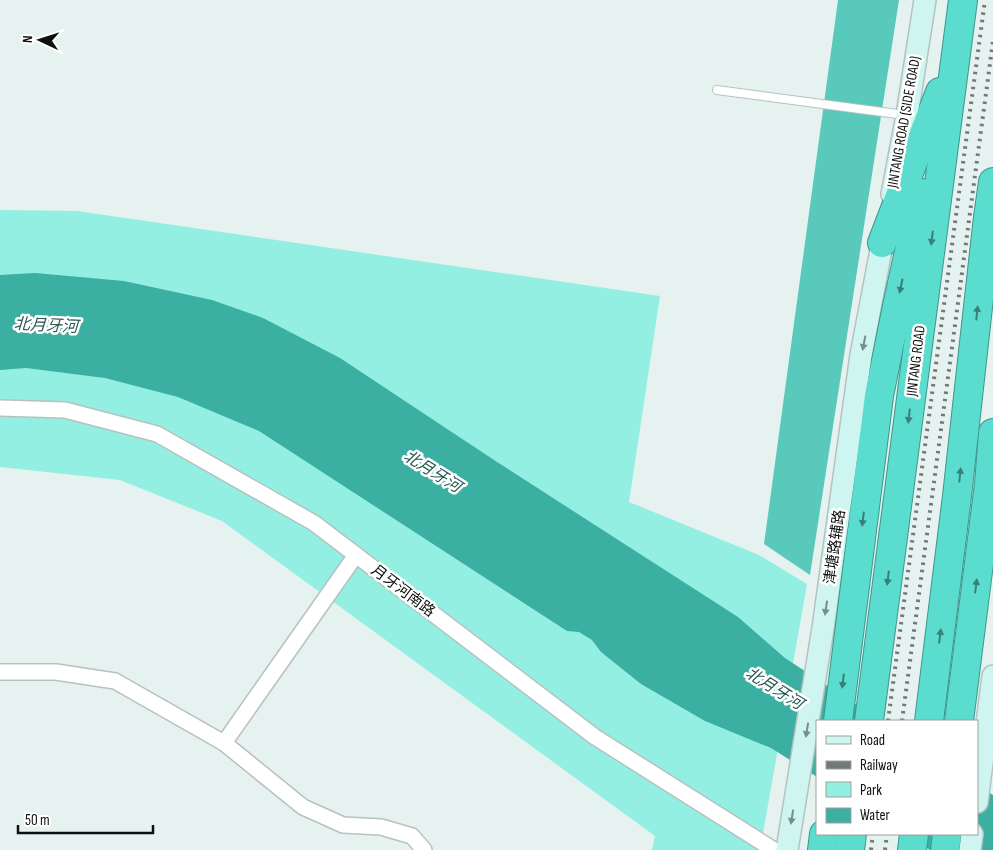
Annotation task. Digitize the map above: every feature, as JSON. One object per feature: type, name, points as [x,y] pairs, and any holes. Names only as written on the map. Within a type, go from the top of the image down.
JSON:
[{"type":"highway","name":"JINTANG ROAD","points":[[869,720],[963,0]]},
{"type":"highway","points":[[882,243],[955,50]]},
{"type":"highway","points":[[838,720],[868,471],[879,396],[896,306],[955,50]]},
{"type":"highway","points":[[928,720],[957,496],[993,182]]},
{"type":"highway","points":[[959,720],[989,484],[993,433]]},
{"type":"highway","points":[[850,850],[852,835]]},
{"type":"highway","points":[[912,850],[914,835]]},
{"type":"highway","points":[[945,850],[947,835]]},
{"type":"street","name":"JINTANG ROAD (SIDE ROAD)","points":[[882,243],[925,0]]},
{"type":"street","name":"津塘路辅路","points":[[787,850],[818,664],[861,355],[882,243]]},
{"type":"street","name":"月牙河南路","points":[[0,408],[65,410],[157,434],[314,523],[595,737],[774,850]]},
{"type":"street","points":[[224,743],[356,555]]},
{"type":"street","points":[[0,672],[56,672],[115,681],[224,743],[303,807],[343,825],[381,827],[412,836],[424,850]]},
{"type":"street","points":[[978,795],[993,676]]},
{"type":"street","points":[[970,850],[972,835]]},
{"type":"lane","points":[[717,90],[906,115]]},
{"type":"green space","points":[[0,210],[77,211],[660,296],[629,502],[759,555],[807,584],[760,850],[652,850],[655,836],[222,521],[120,480],[0,467]]},
{"type":"shaded area","points":[[838,0],[899,0],[810,575],[764,544]]},
{"type":"water","name":"北月牙河","points":[[35,273],[124,281],[212,300],[263,318],[340,358],[497,462],[738,617],[785,658],[879,720],[816,720],[816,776],[771,748],[705,721],[641,684],[601,652],[592,640],[579,632],[567,631],[259,431],[178,397],[105,378],[26,368],[0,370],[0,275]]},
{"type":"water","points":[[978,786],[993,795],[993,850],[930,850],[907,835],[978,835]]},
{"type":"railway","points":[[888,720],[985,0]]},
{"type":"railway","points":[[902,720],[993,41]]},
{"type":"railway","points":[[871,850],[873,835]]},
{"type":"railway","points":[[885,850],[887,835]]}]
